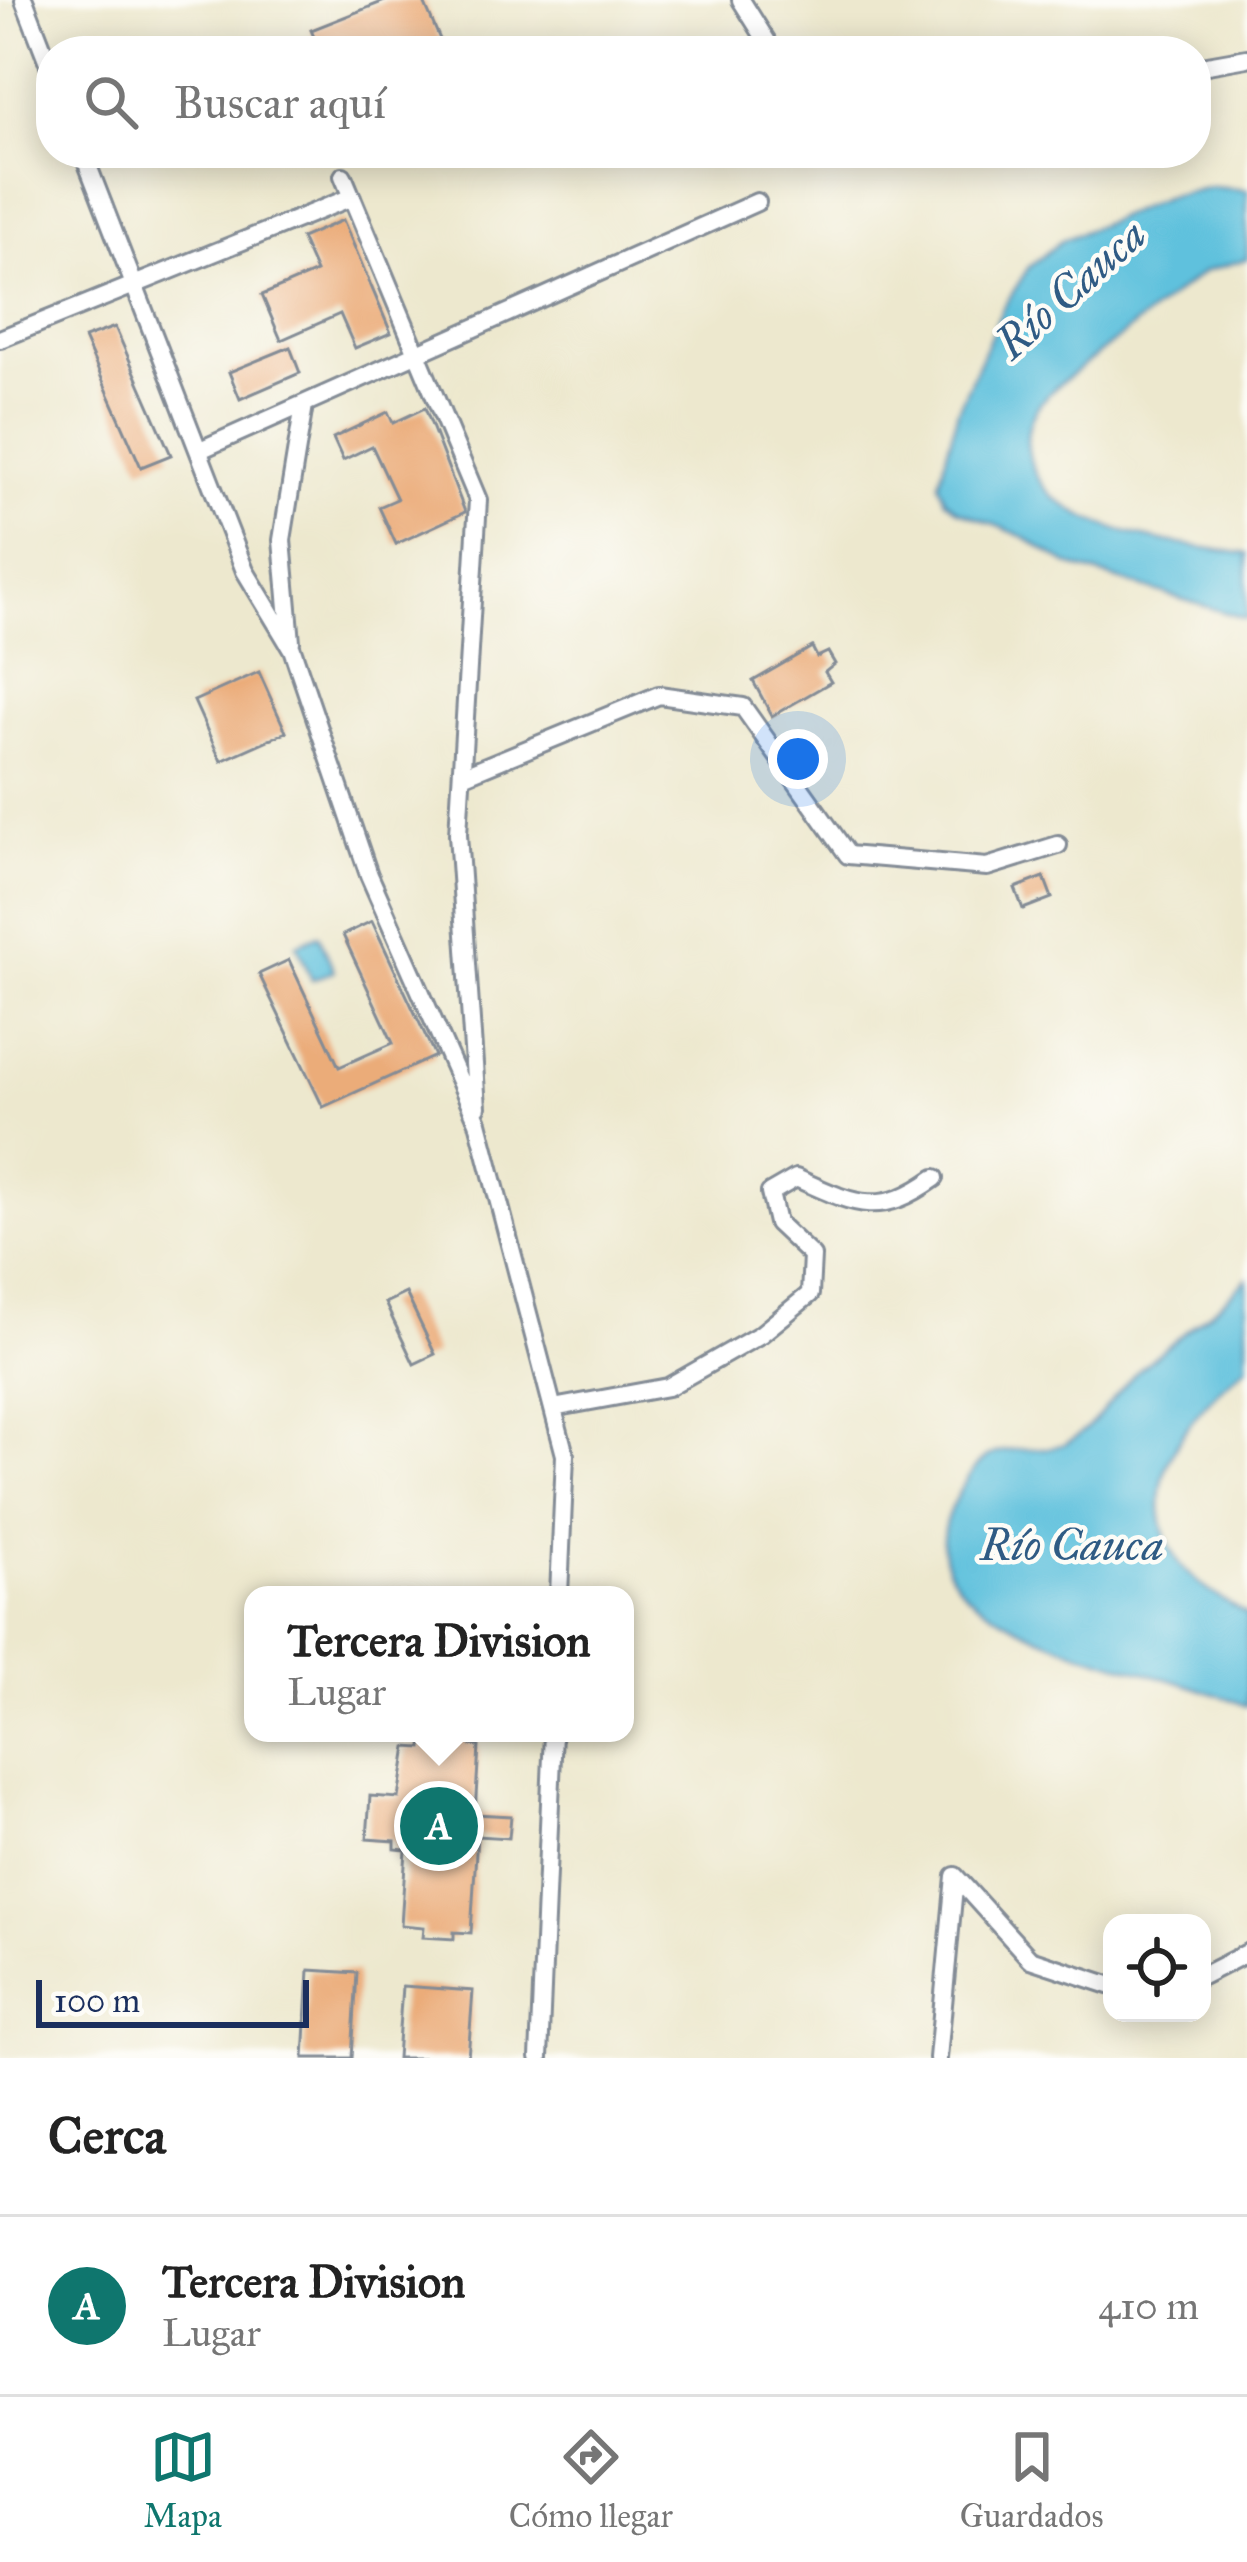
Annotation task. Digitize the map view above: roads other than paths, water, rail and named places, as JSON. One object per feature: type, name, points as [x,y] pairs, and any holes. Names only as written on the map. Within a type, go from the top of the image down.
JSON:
[{"type":"street","points":[[24,0],[38,36]]},
{"type":"street","points":[[741,0],[764,36]]},
{"type":"street","points":[[1211,64],[1247,58]]},
{"type":"street","points":[[89,168],[245,571],[292,649],[370,875],[478,1122],[565,1455],[559,1586]]},
{"type":"street","points":[[343,176],[478,500],[458,834],[478,1122]]},
{"type":"street","points":[[0,339],[352,196]]},
{"type":"street","points":[[200,450],[758,202]]},
{"type":"street","points":[[292,649],[282,540],[304,405]]},
{"type":"street","points":[[461,776],[659,695],[743,707],[848,855],[987,867],[1058,845]]},
{"type":"street","points":[[553,1408],[668,1387],[761,1334],[810,1294],[812,1256],[777,1222],[770,1193],[796,1178],[846,1201],[898,1204],[935,1178]]},
{"type":"street","points":[[539,2058],[553,1742]]},
{"type":"street","points":[[938,2058],[955,1876],[1030,1959],[1103,1983]]},
{"type":"street","points":[[1211,1971],[1247,1953]]},
{"type":"water","name":"Río Cauca","points":[[1211,187],[1247,190],[1247,259],[1203,272],[1057,386],[1033,414],[1028,449],[1038,478],[1057,500],[1085,517],[1152,539],[1247,554],[1247,619],[1069,565],[1020,535],[958,510],[945,499],[939,483],[958,410],[1003,308],[1029,267],[1061,241],[1169,196]]},
{"type":"water","points":[[319,935],[334,971],[312,980],[297,944]]},
{"type":"water","name":"Río Cauca","points":[[1247,1278],[1247,1366],[1186,1429],[1163,1480],[1160,1507],[1166,1535],[1186,1572],[1247,1615],[1247,1706],[1079,1652],[1015,1625],[984,1607],[955,1580],[943,1551],[943,1535],[954,1502],[981,1462],[996,1453],[1055,1447],[1075,1438],[1137,1372]]},
{"type":"place","name":"Tercera Division","points":[[439,1826]]}]
